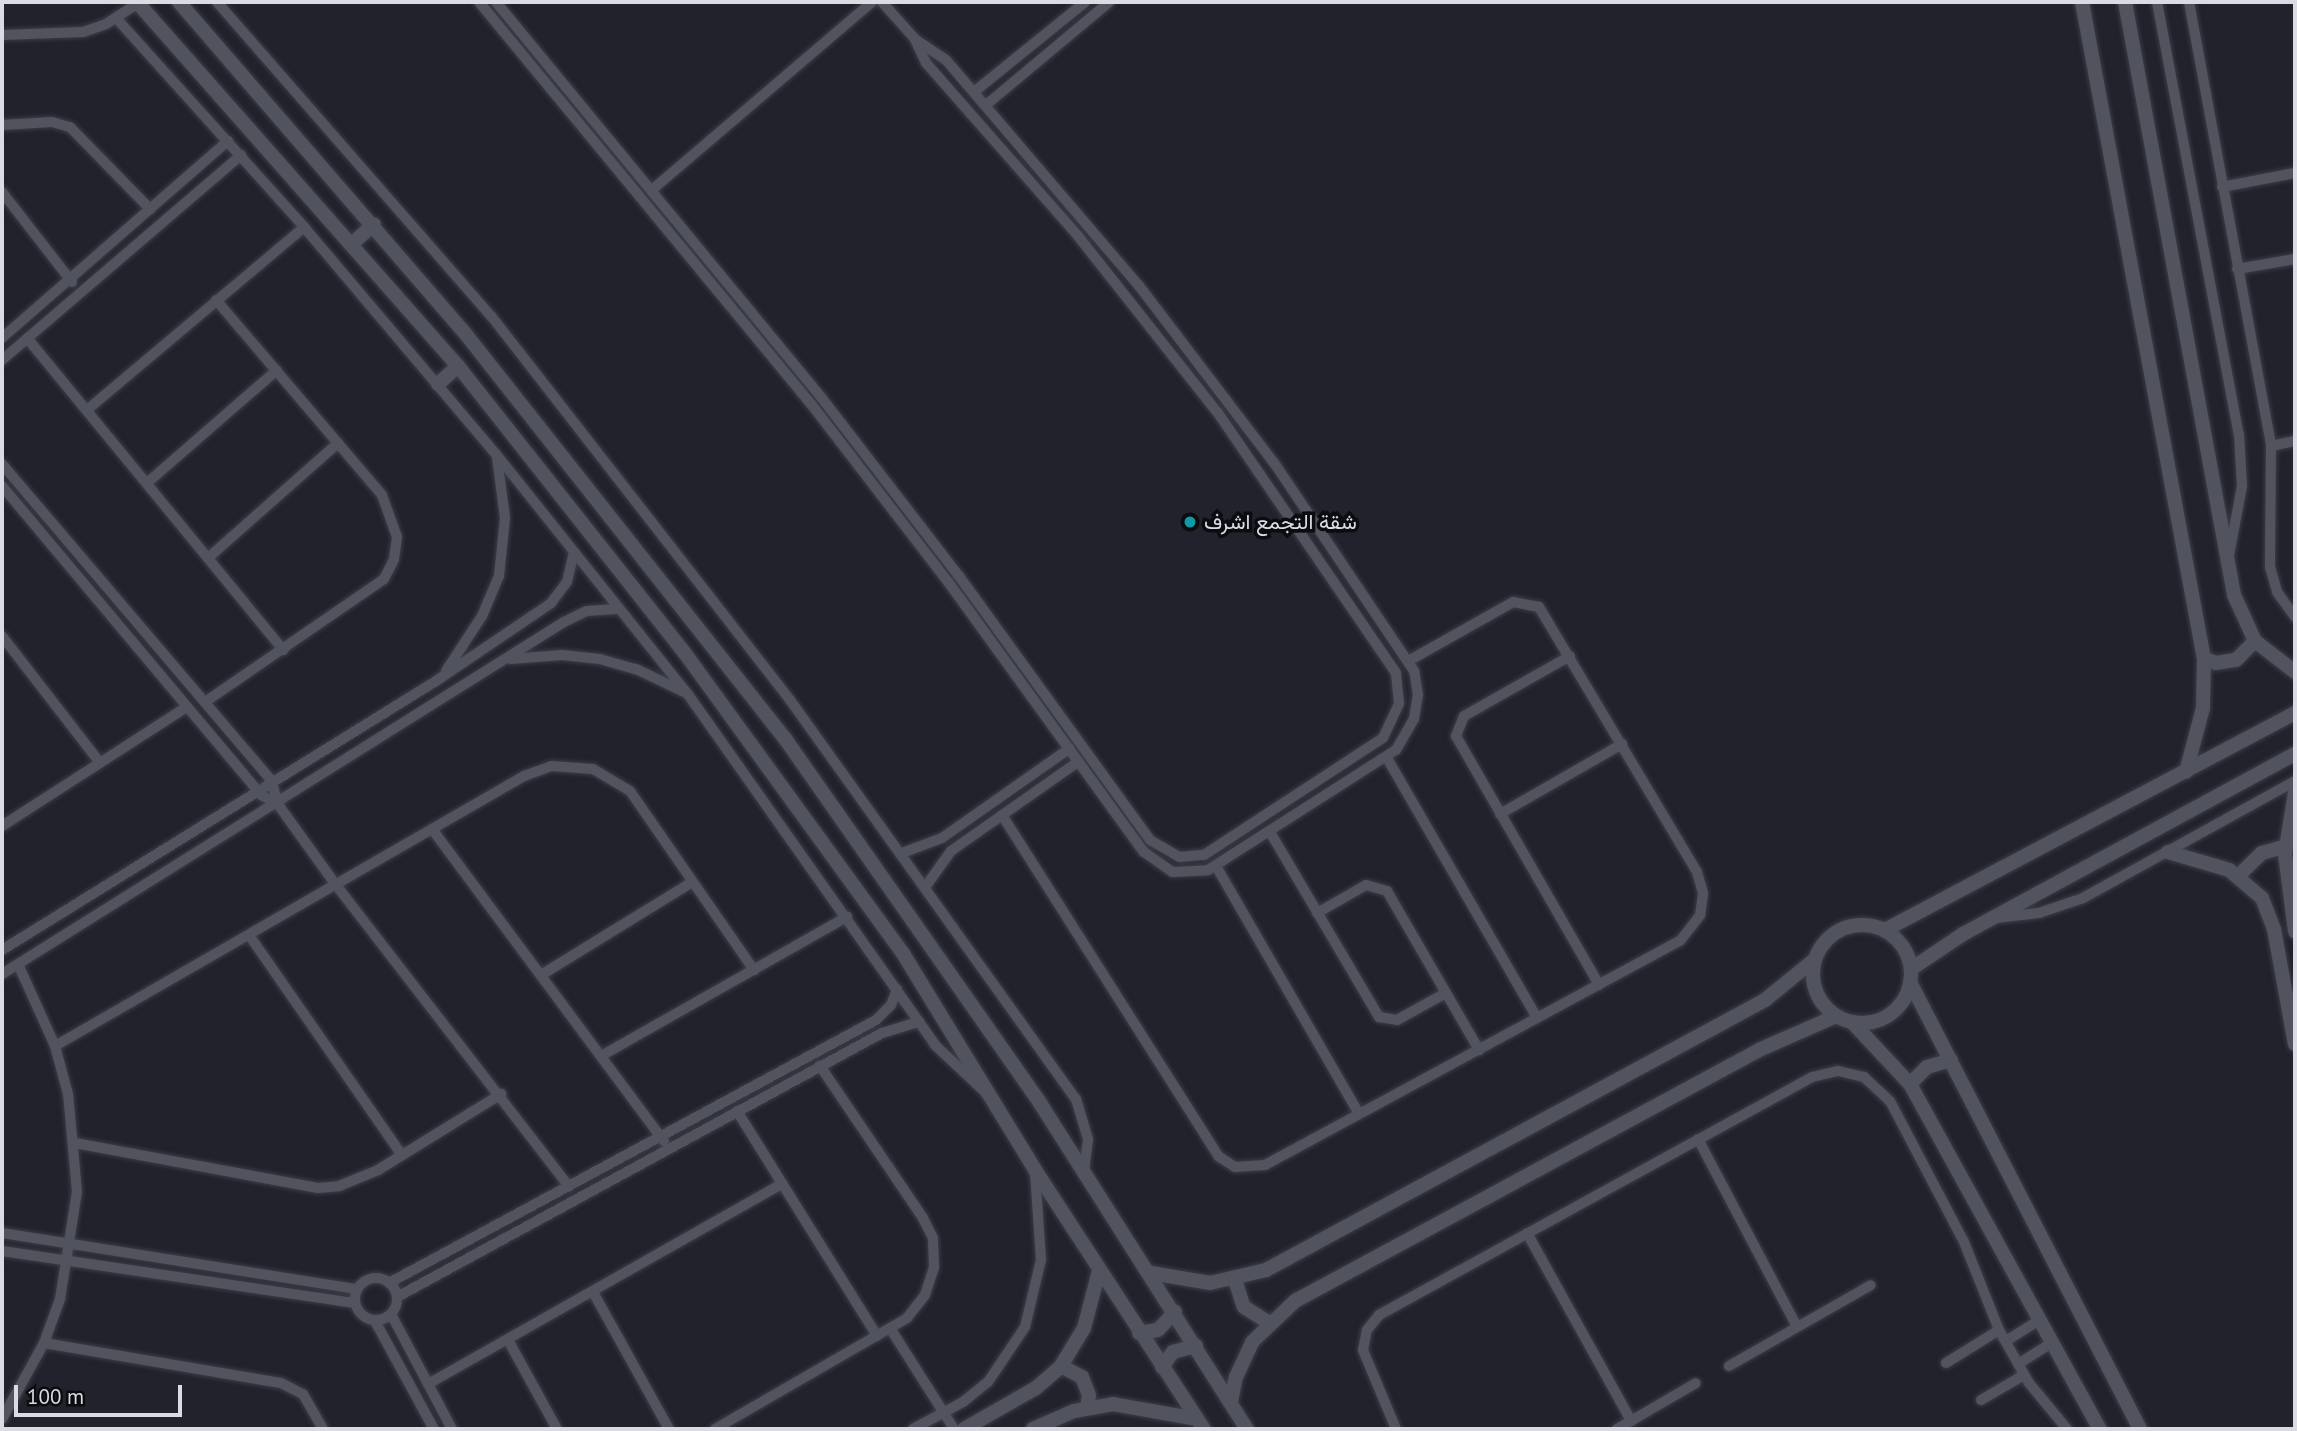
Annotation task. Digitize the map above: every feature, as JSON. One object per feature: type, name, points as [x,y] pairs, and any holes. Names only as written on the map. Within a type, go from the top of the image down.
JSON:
[{"type":"street","points":[[2,35],[83,32],[117,19],[138,2],[375,268],[458,366],[637,590],[851,878],[929,994],[1035,1170],[1200,1424]]},
{"type":"street","points":[[179,2],[396,250],[601,500],[778,729],[942,958],[1151,1273],[1247,1429]]},
{"type":"street","points":[[216,2],[433,247],[531,364],[717,603],[926,886],[1076,1098],[1087,1128],[1084,1170]]},
{"type":"street","points":[[479,2],[816,400],[1085,762],[1157,864],[1181,874],[1216,866],[1387,758],[1404,741],[1414,719],[1418,695],[1410,660],[1192,354],[1039,165],[986,105],[939,54],[915,39],[881,2]]},
{"type":"street","points":[[496,2],[726,277],[1070,748],[1156,846],[1187,858],[1212,852],[1376,745],[1389,730],[1399,703],[1399,683],[1356,611],[1180,364],[1027,177],[926,63],[915,39]]},
{"type":"street","points":[[653,189],[872,2]]},
{"type":"street","points":[[974,92],[1085,2]]},
{"type":"street","points":[[986,105],[1109,2]]},
{"type":"street","points":[[2082,2],[2204,659],[2203,708],[2186,772]]},
{"type":"street","points":[[2125,2],[2237,608],[2255,641],[2295,672]]},
{"type":"street","points":[[2157,2],[2239,434],[2242,486],[2228,563]]},
{"type":"street","points":[[2189,2],[2221,187],[2271,446],[2270,567],[2277,592],[2295,617]]},
{"type":"street","points":[[117,19],[304,227],[496,454],[687,693],[954,1068],[990,1095]]},
{"type":"street","points":[[536,69],[546,59]]},
{"type":"street","points":[[2,125],[52,122],[71,127],[150,209]]},
{"type":"street","points":[[2,338],[228,141]]},
{"type":"street","points":[[2,360],[241,155]]},
{"type":"street","points":[[1027,177],[1039,165]]},
{"type":"street","points":[[2221,187],[2295,173]]},
{"type":"street","points":[[3,196],[80,292]]},
{"type":"street","points":[[353,243],[374,224]]},
{"type":"street","points":[[87,410],[304,227]]},
{"type":"street","points":[[375,268],[383,256],[396,250]]},
{"type":"street","points":[[2237,269],[2295,259]]},
{"type":"street","points":[[717,285],[726,277]]},
{"type":"street","points":[[205,702],[384,579],[394,559],[393,515],[382,495],[216,300]]},
{"type":"street","points":[[27,338],[283,650]]},
{"type":"street","points":[[1180,364],[1192,354]]},
{"type":"street","points":[[438,384],[458,366]]},
{"type":"street","points":[[147,483],[277,370]]},
{"type":"street","points":[[2271,446],[2295,440]]},
{"type":"street","points":[[208,558],[338,443]]},
{"type":"street","points":[[443,676],[482,616],[499,576],[505,518],[496,454]]},
{"type":"street","points":[[2,464],[272,781],[277,803]]},
{"type":"street","points":[[2,486],[257,790],[277,803],[336,885],[501,1094],[569,1186]]},
{"type":"street","points":[[18,505],[29,496]]},
{"type":"street","points":[[3,947],[443,676],[551,603],[567,582],[574,552]]},
{"type":"street","points":[[1002,816],[1225,1163],[1245,1169],[1265,1165],[1680,941],[1696,925],[1703,905],[1697,872],[1545,614],[1522,600],[1505,605],[1410,660]]},
{"type":"street","points":[[1356,611],[1370,601]]},
{"type":"street","points":[[2,974],[575,615],[620,609]]},
{"type":"street","points":[[2,636],[100,763]]},
{"type":"street","points":[[2204,659],[2217,663],[2236,660],[2255,641]]},
{"type":"street","points":[[508,659],[562,655],[600,659],[636,669],[687,693]]},
{"type":"street","points":[[1570,656],[1458,723],[1458,740],[1599,985]]},
{"type":"street","points":[[2,826],[187,707]]},
{"type":"street","points":[[1885,930],[2295,713]]},
{"type":"street","points":[[1500,814],[1622,744]]},
{"type":"street","points":[[902,853],[935,842],[1070,748]]},
{"type":"street","points":[[1852,1022],[1886,1017],[1899,1006],[1910,975],[1994,918],[2295,754]]},
{"type":"street","points":[[1387,758],[1537,1018]]},
{"type":"street","points":[[926,886],[946,856],[1085,762]]},
{"type":"street","points":[[55,1046],[524,776],[551,766],[580,766],[607,775],[630,791],[754,970]]},
{"type":"street","points":[[1994,918],[2069,904],[2295,781]]},
{"type":"street","points":[[2295,793],[2286,846],[2295,931]]},
{"type":"street","points":[[971,818],[981,830]]},
{"type":"street","points":[[432,829],[670,1149]]},
{"type":"street","points":[[1270,832],[1379,1017],[1397,1020],[1446,993]]},
{"type":"street","points":[[935,842],[946,856]]},
{"type":"street","points":[[2239,875],[2262,853],[2286,846]]},
{"type":"street","points":[[2168,852],[2239,875],[2262,898],[2271,918],[2295,1044]]},
{"type":"street","points":[[1216,866],[1359,1114]]},
{"type":"street","points":[[541,975],[692,882]]},
{"type":"street","points":[[1317,914],[1360,887],[1382,888],[1479,1050]]},
{"type":"street","points":[[601,1056],[847,917]]},
{"type":"street","points":[[1151,1273],[1186,1282],[1235,1280],[1276,1266],[1758,1004],[1814,960],[1821,946],[1839,930],[1862,924],[1885,930],[1902,946],[1910,975],[1951,1060],[2140,1429]]},
{"type":"street","points":[[248,935],[402,1155]]},
{"type":"street","points":[[1814,960],[1816,992],[1836,1016],[1852,1022],[1910,1084],[2100,1429]]},
{"type":"street","points":[[2,1419],[44,1343],[69,1261],[77,1192],[75,1143],[55,1046],[18,964]]},
{"type":"street","points":[[389,1283],[876,1020],[891,1004],[897,989]]},
{"type":"street","points":[[1231,1402],[1245,1353],[1268,1322],[1305,1295],[1761,1049],[1836,1016]]},
{"type":"street","points":[[376,1321],[391,1314],[397,1297],[891,1028],[919,1021]]},
{"type":"street","points":[[1910,1084],[1927,1067],[1951,1060]]},
{"type":"street","points":[[715,1429],[907,1318],[925,1295],[934,1268],[933,1238],[923,1218],[820,1066]]},
{"type":"street","points":[[1396,1429],[1365,1357],[1364,1337],[1370,1324],[1379,1315],[1820,1073],[1847,1071],[1872,1081],[1890,1101],[1964,1242],[1999,1330],[2021,1369],[2067,1429]]},
{"type":"street","points":[[75,1143],[317,1188],[359,1180],[501,1094]]},
{"type":"street","points":[[737,1111],[877,1335]]},
{"type":"street","points":[[1698,1139],[1797,1327]]},
{"type":"street","points":[[914,1429],[944,1413],[988,1382],[1026,1327],[1040,1268],[1035,1170]]},
{"type":"street","points":[[428,1384],[782,1184]]},
{"type":"street","points":[[2,1233],[357,1289],[372,1278],[389,1283],[397,1297]]},
{"type":"street","points":[[1527,1233],[1631,1421]]},
{"type":"street","points":[[2,1251],[355,1303]]},
{"type":"street","points":[[964,1429],[1036,1388],[1061,1366],[1084,1328],[1099,1271]]},
{"type":"street","points":[[1235,1280],[1244,1307],[1268,1322]]},
{"type":"street","points":[[1729,1366],[1871,1285]]},
{"type":"street","points":[[357,1289],[355,1303],[364,1317],[376,1321],[434,1429]]},
{"type":"street","points":[[593,1292],[669,1429]]},
{"type":"street","points":[[1139,1333],[1163,1327],[1175,1312]]},
{"type":"street","points":[[391,1314],[452,1429]]},
{"type":"street","points":[[2006,1341],[2039,1320]]},
{"type":"street","points":[[890,1328],[954,1429]]},
{"type":"street","points":[[1946,1363],[1999,1330]]},
{"type":"street","points":[[508,1340],[557,1429]]},
{"type":"street","points":[[44,1343],[281,1382],[303,1394],[323,1429]]},
{"type":"street","points":[[1981,1400],[2052,1343]]},
{"type":"street","points":[[1162,1367],[1173,1352],[1196,1346]]},
{"type":"street","points":[[1061,1366],[1082,1377],[1089,1395],[1087,1407]]},
{"type":"street","points":[[1617,1429],[1696,1383]]},
{"type":"street","points":[[1033,1429],[1087,1407],[1140,1406],[1200,1424]]},
{"type":"place","name":"شقة التجمع اشرف","points":[[1190,522]]}]
